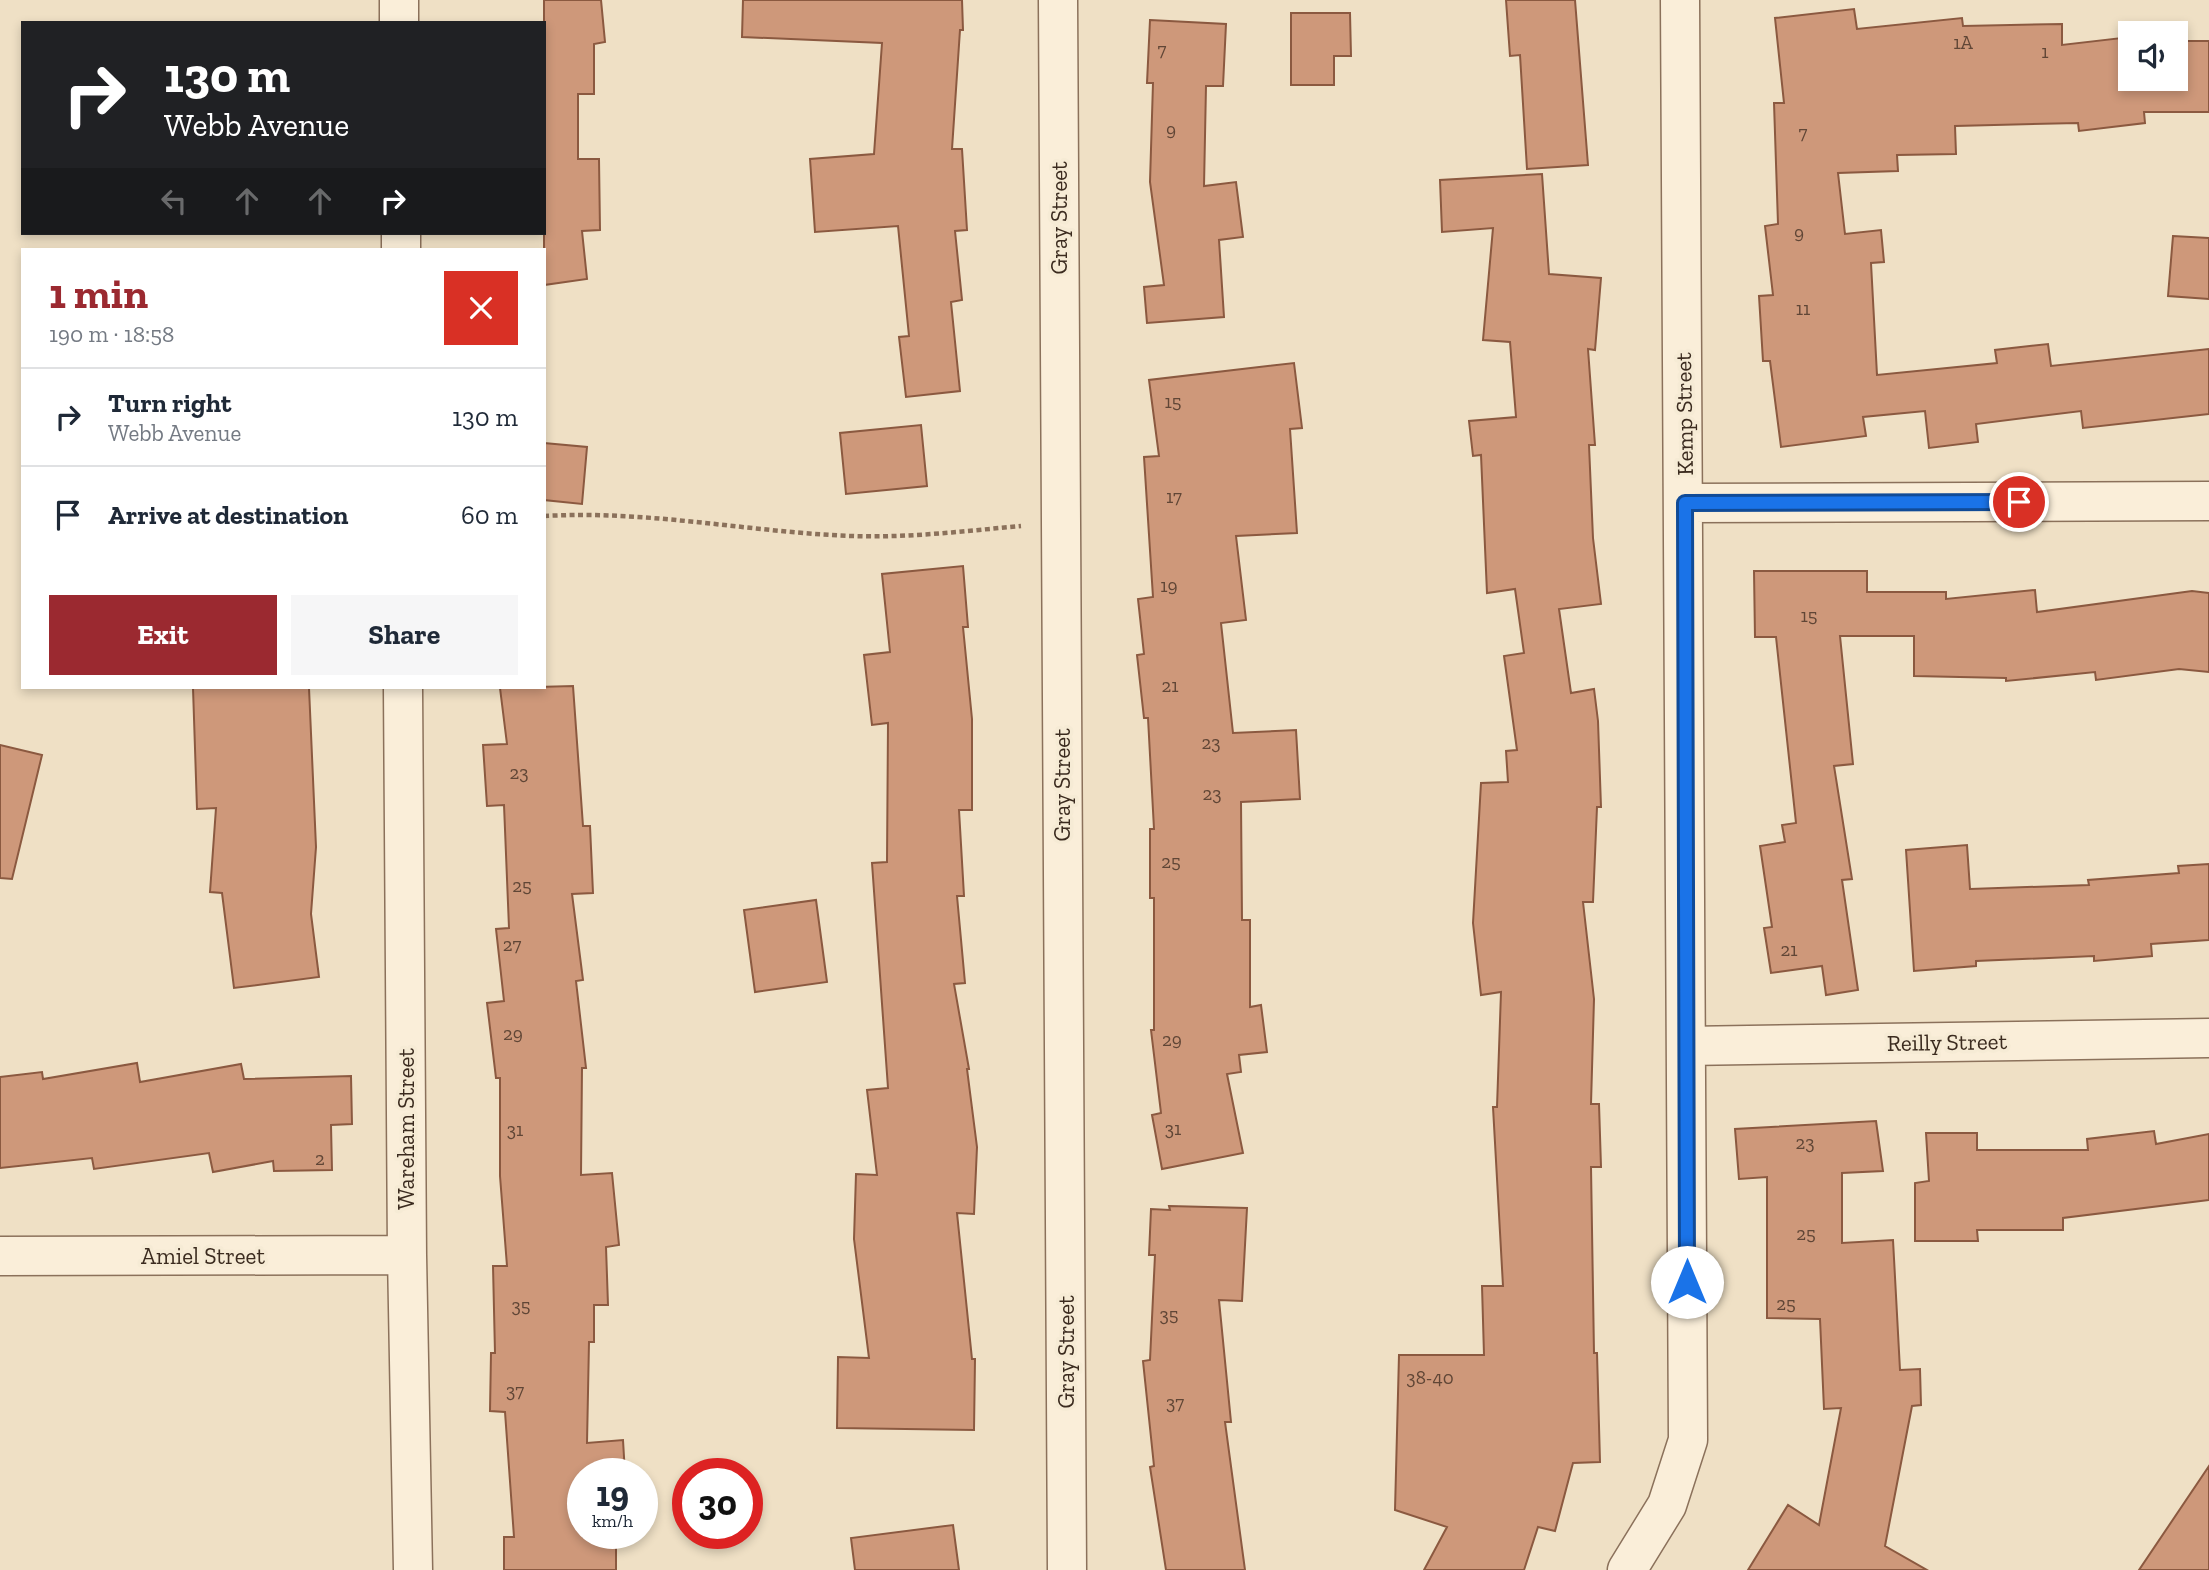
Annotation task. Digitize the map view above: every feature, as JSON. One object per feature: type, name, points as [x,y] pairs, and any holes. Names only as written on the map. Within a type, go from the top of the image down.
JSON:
[{"type":"street","points":[[399,0],[399,21]]},
{"type":"street","name":"Gray Street","points":[[1058,0],[1067,1570]]},
{"type":"street","name":"Kemp Street","points":[[1627,1570],[1667,1505],[1688,1440],[1685,503],[1680,0]]},
{"type":"street","points":[[1685,503],[2209,501]]},
{"type":"street","name":"Wareham Street","points":[[403,689],[407,1255],[413,1570]]},
{"type":"street","name":"Reilly Street","points":[[1686,1046],[2209,1038]]},
{"type":"street","name":"Amiel Street","points":[[0,1256],[407,1255]]},
{"type":"path","points":[[546,516],[607,514],[680,518],[853,536],[939,533],[1023,525]]},
{"type":"building","points":[[544,0],[601,0],[605,42],[594,44],[594,94],[578,94],[578,159],[599,159],[600,230],[582,231],[587,279],[546,285],[546,21]]},
{"type":"building","points":[[743,0],[962,0],[963,30],[960,30],[952,149],[962,149],[967,230],[955,231],[962,300],[951,302],[960,391],[906,397],[899,337],[909,336],[898,226],[815,232],[810,159],[874,154],[882,43],[742,37]]},
{"type":"building","points":[[1506,0],[1575,0],[1588,165],[1527,169],[1520,55],[1510,56]]},
{"type":"building","points":[[1854,9],[1857,29],[1962,18],[1963,26],[2062,24],[2062,45],[2118,38],[2118,91],[2188,91],[2188,41],[2209,41],[2209,112],[2144,112],[2145,123],[2079,131],[2078,123],[1955,126],[1956,154],[1897,155],[1898,171],[1838,173],[1845,234],[1881,230],[1884,262],[1871,263],[1877,375],[1997,363],[1995,350],[2048,344],[2051,366],[2209,349],[2209,414],[2083,428],[2081,411],[1976,424],[1978,442],[1929,448],[1925,411],[1863,417],[1866,436],[1781,447],[1770,361],[1763,361],[1759,296],[1773,295],[1765,226],[1778,224],[1774,103],[1784,103],[1775,18]]},
{"type":"building","points":[[1291,13],[1350,13],[1351,56],[1334,56],[1334,85],[1291,85]]},
{"type":"building","points":[[1150,20],[1226,24],[1223,86],[1206,86],[1204,186],[1236,182],[1243,237],[1219,240],[1224,317],[1147,323],[1144,287],[1164,285],[1150,182],[1153,83],[1147,83]]},
{"type":"building","points":[[1542,174],[1549,274],[1601,278],[1595,350],[1588,349],[1595,445],[1589,445],[1593,538],[1601,604],[1559,609],[1571,693],[1594,689],[1598,721],[1601,807],[1597,807],[1593,902],[1583,902],[1594,999],[1591,1104],[1599,1104],[1601,1167],[1591,1167],[1594,1353],[1597,1353],[1600,1462],[1573,1463],[1555,1531],[1538,1527],[1524,1570],[1424,1570],[1447,1527],[1395,1510],[1399,1355],[1484,1355],[1482,1286],[1503,1286],[1493,1107],[1497,1107],[1501,992],[1481,995],[1473,923],[1481,783],[1508,782],[1506,751],[1517,750],[1504,656],[1524,653],[1515,589],[1487,593],[1481,455],[1473,456],[1469,421],[1516,417],[1510,342],[1483,340],[1493,228],[1442,232],[1440,180]]},
{"type":"building","points":[[2173,236],[2209,238],[2209,299],[2168,296]]},
{"type":"building","points":[[1294,363],[1302,428],[1290,429],[1297,533],[1236,536],[1246,620],[1221,623],[1233,733],[1296,730],[1300,799],[1241,802],[1242,920],[1250,920],[1250,1007],[1261,1005],[1267,1052],[1239,1055],[1241,1072],[1227,1074],[1243,1153],[1162,1169],[1152,1115],[1161,1113],[1151,1030],[1154,1030],[1154,898],[1150,898],[1150,829],[1154,829],[1148,718],[1144,718],[1137,655],[1144,654],[1138,599],[1153,597],[1144,457],[1159,456],[1149,380]]},
{"type":"building","points":[[921,425],[927,486],[846,494],[840,433]]},
{"type":"building","points":[[546,443],[587,447],[582,504],[546,500]]},
{"type":"building","points":[[963,566],[968,627],[963,627],[972,719],[972,810],[959,810],[964,896],[957,896],[965,983],[954,984],[969,1069],[977,1147],[974,1214],[957,1213],[972,1359],[975,1359],[974,1430],[837,1428],[838,1357],[869,1358],[854,1239],[856,1174],[877,1175],[867,1090],[888,1088],[872,863],[887,862],[888,723],[872,725],[864,655],[890,652],[882,574]]},
{"type":"building","points":[[1754,571],[1867,571],[1867,592],[1946,592],[1946,599],[2035,590],[2037,612],[2192,591],[2209,593],[2209,672],[2179,669],[2096,680],[2095,672],[2006,681],[2006,678],[1914,676],[1914,636],[1840,636],[1853,764],[1834,766],[1852,879],[1842,880],[1858,990],[1826,995],[1822,966],[1771,973],[1764,928],[1772,927],[1760,846],[1785,842],[1782,825],[1796,823],[1776,637],[1755,637]]},
{"type":"building","points":[[573,686],[583,826],[590,826],[593,893],[572,894],[583,980],[576,981],[586,1068],[582,1068],[581,1175],[612,1173],[619,1245],[606,1247],[608,1305],[594,1305],[594,1342],[589,1342],[587,1443],[623,1440],[624,1458],[567,1458],[567,1549],[616,1549],[616,1570],[504,1570],[504,1537],[514,1537],[505,1412],[490,1411],[491,1353],[495,1353],[493,1266],[507,1266],[500,1176],[500,1078],[496,1078],[487,1003],[504,1001],[496,929],[509,928],[504,805],[487,806],[483,745],[507,744],[500,689],[546,689],[546,687]]},
{"type":"building","points":[[193,689],[309,689],[316,847],[311,914],[319,977],[234,988],[222,893],[210,892],[216,808],[197,809]]},
{"type":"building","points":[[0,745],[42,755],[12,879],[0,878]]},
{"type":"building","points":[[1967,845],[1970,889],[2089,885],[2088,880],[2179,873],[2178,866],[2209,864],[2209,940],[2151,944],[2152,956],[2094,961],[2094,956],[1976,961],[1976,966],[1914,971],[1906,850]]},
{"type":"building","points":[[816,900],[827,982],[755,992],[744,910]]},
{"type":"building","points":[[137,1063],[140,1082],[241,1064],[244,1079],[351,1076],[352,1124],[331,1125],[332,1170],[274,1171],[273,1161],[213,1172],[209,1153],[94,1169],[92,1158],[0,1168],[0,1077],[42,1072],[43,1079]]},
{"type":"building","points":[[1876,1121],[1883,1171],[1842,1173],[1842,1243],[1893,1240],[1900,1370],[1920,1369],[1921,1405],[1912,1406],[1885,1546],[1927,1570],[1748,1570],[1788,1505],[1819,1525],[1841,1408],[1824,1409],[1820,1319],[1767,1318],[1767,1177],[1739,1179],[1735,1129]]},
{"type":"building","points":[[2154,1131],[2156,1144],[2209,1134],[2209,1200],[2063,1218],[2063,1230],[1977,1230],[1978,1241],[1915,1241],[1915,1183],[1929,1181],[1926,1133],[1977,1133],[1977,1150],[2088,1150],[2087,1139]]},
{"type":"building","points":[[1169,1206],[1247,1208],[1242,1301],[1219,1300],[1231,1422],[1225,1422],[1245,1570],[1166,1570],[1150,1467],[1154,1466],[1143,1361],[1150,1360],[1155,1255],[1149,1255],[1151,1209],[1170,1210]]},
{"type":"building","points":[[2209,1466],[2209,1570],[2139,1570]]},
{"type":"building","points":[[953,1525],[959,1570],[855,1570],[851,1538]]},
{"type":"route","points":[[1687,1282],[1685,503],[2019,502]]}]
